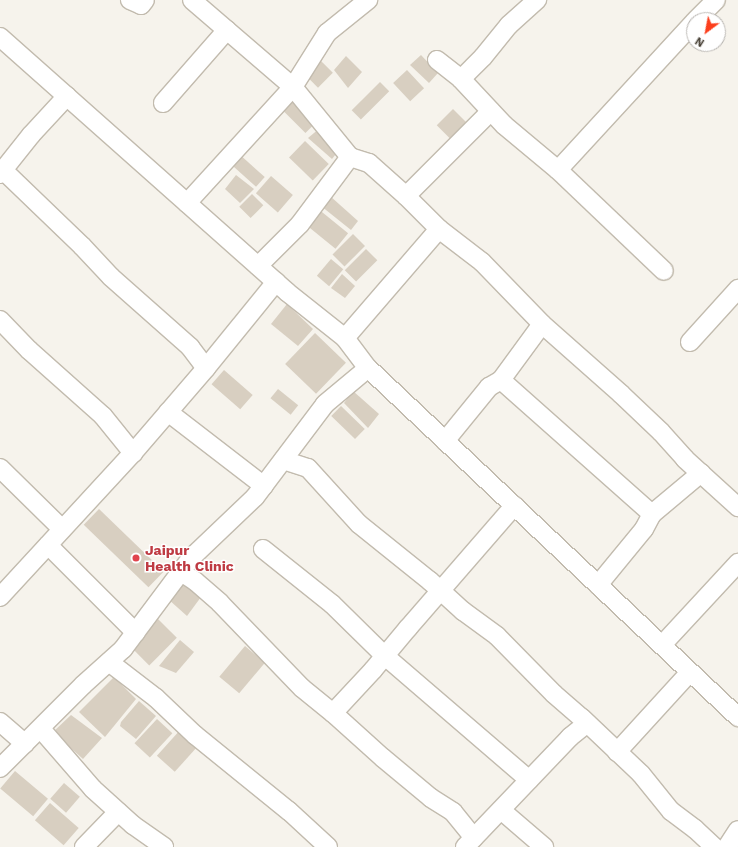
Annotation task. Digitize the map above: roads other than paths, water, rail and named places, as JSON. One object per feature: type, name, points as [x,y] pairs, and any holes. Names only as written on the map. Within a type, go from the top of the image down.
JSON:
[{"type":"street","points":[[130,0],[141,5],[145,0]]},
{"type":"street","points":[[192,0],[293,87],[350,157],[369,163],[406,196],[439,229],[482,262],[542,324],[621,394],[701,473],[738,507]]},
{"type":"street","points":[[461,79],[483,57],[509,25],[537,0]]},
{"type":"street","points":[[704,12],[716,0]]},
{"type":"street","points":[[187,202],[293,87],[327,33],[359,2]]},
{"type":"street","points":[[163,103],[227,30]]},
{"type":"street","points":[[558,170],[686,31]]},
{"type":"street","points":[[0,37],[276,282],[345,338],[368,368],[738,717]]},
{"type":"street","points":[[437,60],[461,79],[504,125],[558,170],[664,271]]},
{"type":"street","points":[[67,96],[31,135],[1,172],[82,246],[112,277],[190,347],[206,368]]},
{"type":"street","points":[[406,196],[491,111]]},
{"type":"street","points":[[258,266],[300,224],[350,157]]},
{"type":"street","points":[[345,338],[439,229]]},
{"type":"street","points":[[0,597],[133,453],[206,368],[276,282]]},
{"type":"street","points":[[690,342],[738,288]]},
{"type":"street","points":[[0,320],[29,350],[103,416],[133,453]]},
{"type":"street","points":[[445,441],[489,387],[501,380],[542,324]]},
{"type":"street","points":[[0,768],[83,686],[123,650],[192,558],[255,498],[325,404],[368,368]]},
{"type":"street","points":[[501,380],[652,514]]},
{"type":"street","points":[[168,412],[264,486]]},
{"type":"street","points":[[283,460],[308,468],[359,524],[464,611],[497,636],[554,694],[641,774],[671,811],[695,829],[714,847]]},
{"type":"street","points":[[0,468],[62,529]]},
{"type":"street","points":[[598,585],[644,529],[652,514],[701,473]]},
{"type":"street","points":[[334,713],[514,506]]},
{"type":"street","points":[[48,545],[136,633]]},
{"type":"street","points":[[263,549],[332,604],[385,656],[529,780]]},
{"type":"street","points":[[662,645],[738,563]]},
{"type":"street","points":[[181,572],[195,581],[220,603],[302,688],[334,713],[383,758],[431,798],[453,812],[469,842],[570,737],[587,723]]},
{"type":"street","points":[[109,662],[156,698],[195,735],[284,806],[328,847]]},
{"type":"street","points":[[617,752],[690,672]]},
{"type":"street","points":[[0,722],[24,744]]},
{"type":"street","points":[[41,729],[93,789],[118,812],[164,847]]},
{"type":"street","points":[[501,810],[544,847]]},
{"type":"street","points":[[84,847],[118,812]]},
{"type":"street","points":[[727,847],[738,830]]},
{"type":"place","name":"Jaipur Health Clinic","points":[[136,558]]}]
